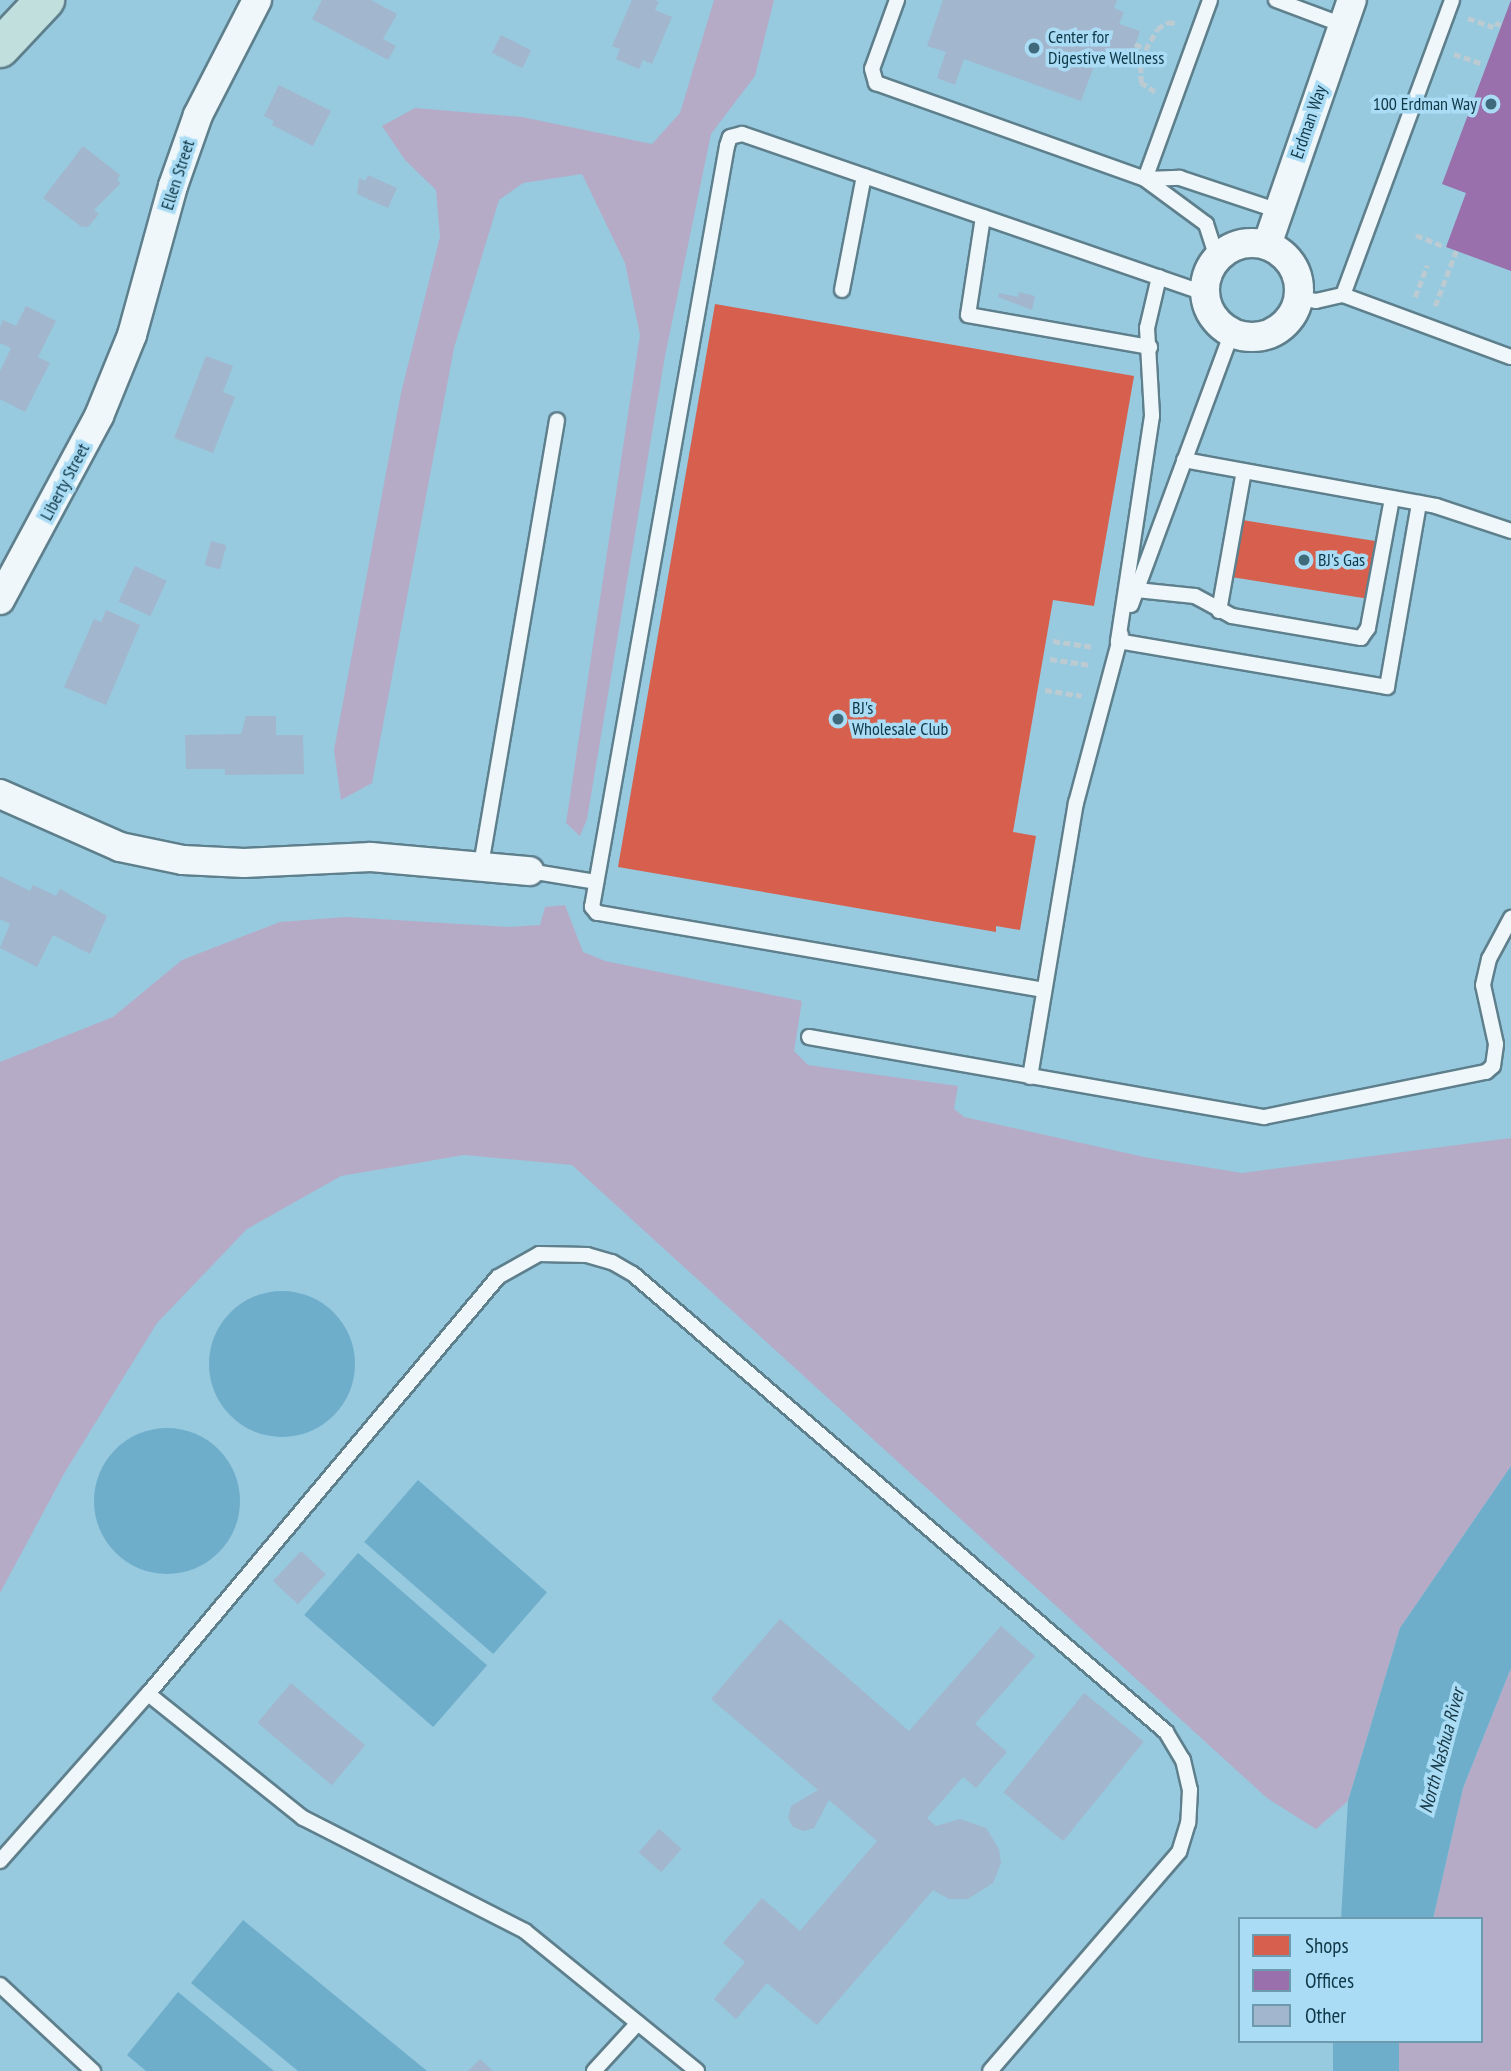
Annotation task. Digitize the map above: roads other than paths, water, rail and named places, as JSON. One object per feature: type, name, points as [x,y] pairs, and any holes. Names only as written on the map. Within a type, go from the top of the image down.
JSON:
[{"type":"highway","points":[[0,48],[45,0]]},
{"type":"street","name":"Ellen Street","points":[[121,360],[198,115],[257,0]]},
{"type":"street","name":"Erdman Way","points":[[1267,245],[1348,13]]},
{"type":"street","points":[[1249,242],[1267,245],[1294,269],[1297,299],[1287,321],[1273,333],[1254,337],[1231,334],[1209,311],[1204,293],[1212,266],[1231,247],[1249,242]]},
{"type":"street","name":"Liberty Street","points":[[0,600],[99,416],[121,360]]},
{"type":"street","points":[[0,794],[120,847],[183,860],[244,863],[371,857],[528,871]]},
{"type":"lane","points":[[897,0],[872,69],[880,87],[1145,179],[1206,224],[1214,248],[1212,266]]},
{"type":"lane","points":[[1145,179],[1210,0]]},
{"type":"lane","points":[[1276,0],[1348,13]]},
{"type":"lane","points":[[1343,295],[1451,0]]},
{"type":"lane","points":[[1044,990],[597,913],[592,907],[727,146],[730,137],[742,134],[1204,293]]},
{"type":"lane","points":[[842,290],[864,176]]},
{"type":"lane","points":[[1145,179],[1180,178],[1279,211]]},
{"type":"lane","points":[[984,217],[968,315],[1150,347]]},
{"type":"lane","points":[[1030,1077],[1076,803],[1131,589],[1152,416],[1149,317],[1159,277]]},
{"type":"lane","points":[[1297,299],[1343,295],[1511,357]]},
{"type":"lane","points":[[1131,589],[1184,460],[1231,334]]},
{"type":"lane","points":[[481,865],[557,420]]},
{"type":"lane","points":[[1184,460],[1419,503],[1511,531]]},
{"type":"lane","points":[[1219,611],[1244,471]]},
{"type":"lane","points":[[1131,589],[1195,596],[1219,611],[1361,638],[1368,628],[1392,498]]},
{"type":"lane","points":[[1117,646],[1387,687],[1419,503]]},
{"type":"lane","points":[[528,871],[596,882]]},
{"type":"lane","points":[[809,1037],[1264,1117],[1486,1072],[1495,1057],[1483,985],[1489,959],[1511,918]]},
{"type":"lane","points":[[0,1861],[148,1695],[498,1277],[539,1254],[559,1252],[612,1262],[633,1274],[1007,1591],[1166,1732],[1183,1760],[1190,1790],[1188,1823],[1179,1852],[990,2071]]},
{"type":"lane","points":[[148,1695],[303,1818],[525,1931],[697,2071]]},
{"type":"lane","points":[[0,1985],[93,2071]]},
{"type":"lane","points":[[594,2071],[638,2023]]},
{"type":"water","points":[[282,1291],[310,1297],[333,1313],[349,1336],[355,1364],[349,1392],[333,1415],[310,1431],[282,1437],[254,1431],[231,1415],[215,1392],[209,1364],[215,1336],[231,1313],[254,1297]]},
{"type":"water","points":[[167,1428],[195,1434],[218,1450],[234,1473],[240,1501],[234,1529],[218,1552],[195,1568],[167,1574],[139,1568],[116,1552],[100,1529],[94,1501],[100,1473],[116,1450],[139,1434]]},
{"type":"water","name":"North Nashua River","points":[[1511,1466],[1511,1668],[1463,1788],[1433,1917],[1341,1917],[1348,1801],[1400,1628]]},
{"type":"water","points":[[418,1480],[547,1592],[493,1654],[364,1542]]},
{"type":"water","points":[[358,1553],[487,1665],[433,1727],[304,1615]]},
{"type":"water","points":[[243,1920],[427,2071],[298,2071],[191,1983]]},
{"type":"water","points":[[178,1992],[274,2071],[146,2071],[127,2055]]},
{"type":"water","points":[[1333,2043],[1399,2043],[1399,2071],[1333,2071]]},
{"type":"place","name":"Center for Digestive Wellness","points":[[1034,48]]},
{"type":"place","name":"100 Erdman Way","points":[[1491,104]]},
{"type":"place","name":"BJ's Gas","points":[[1304,560]]},
{"type":"place","name":"BJ's Wholesale Club","points":[[838,719]]}]
